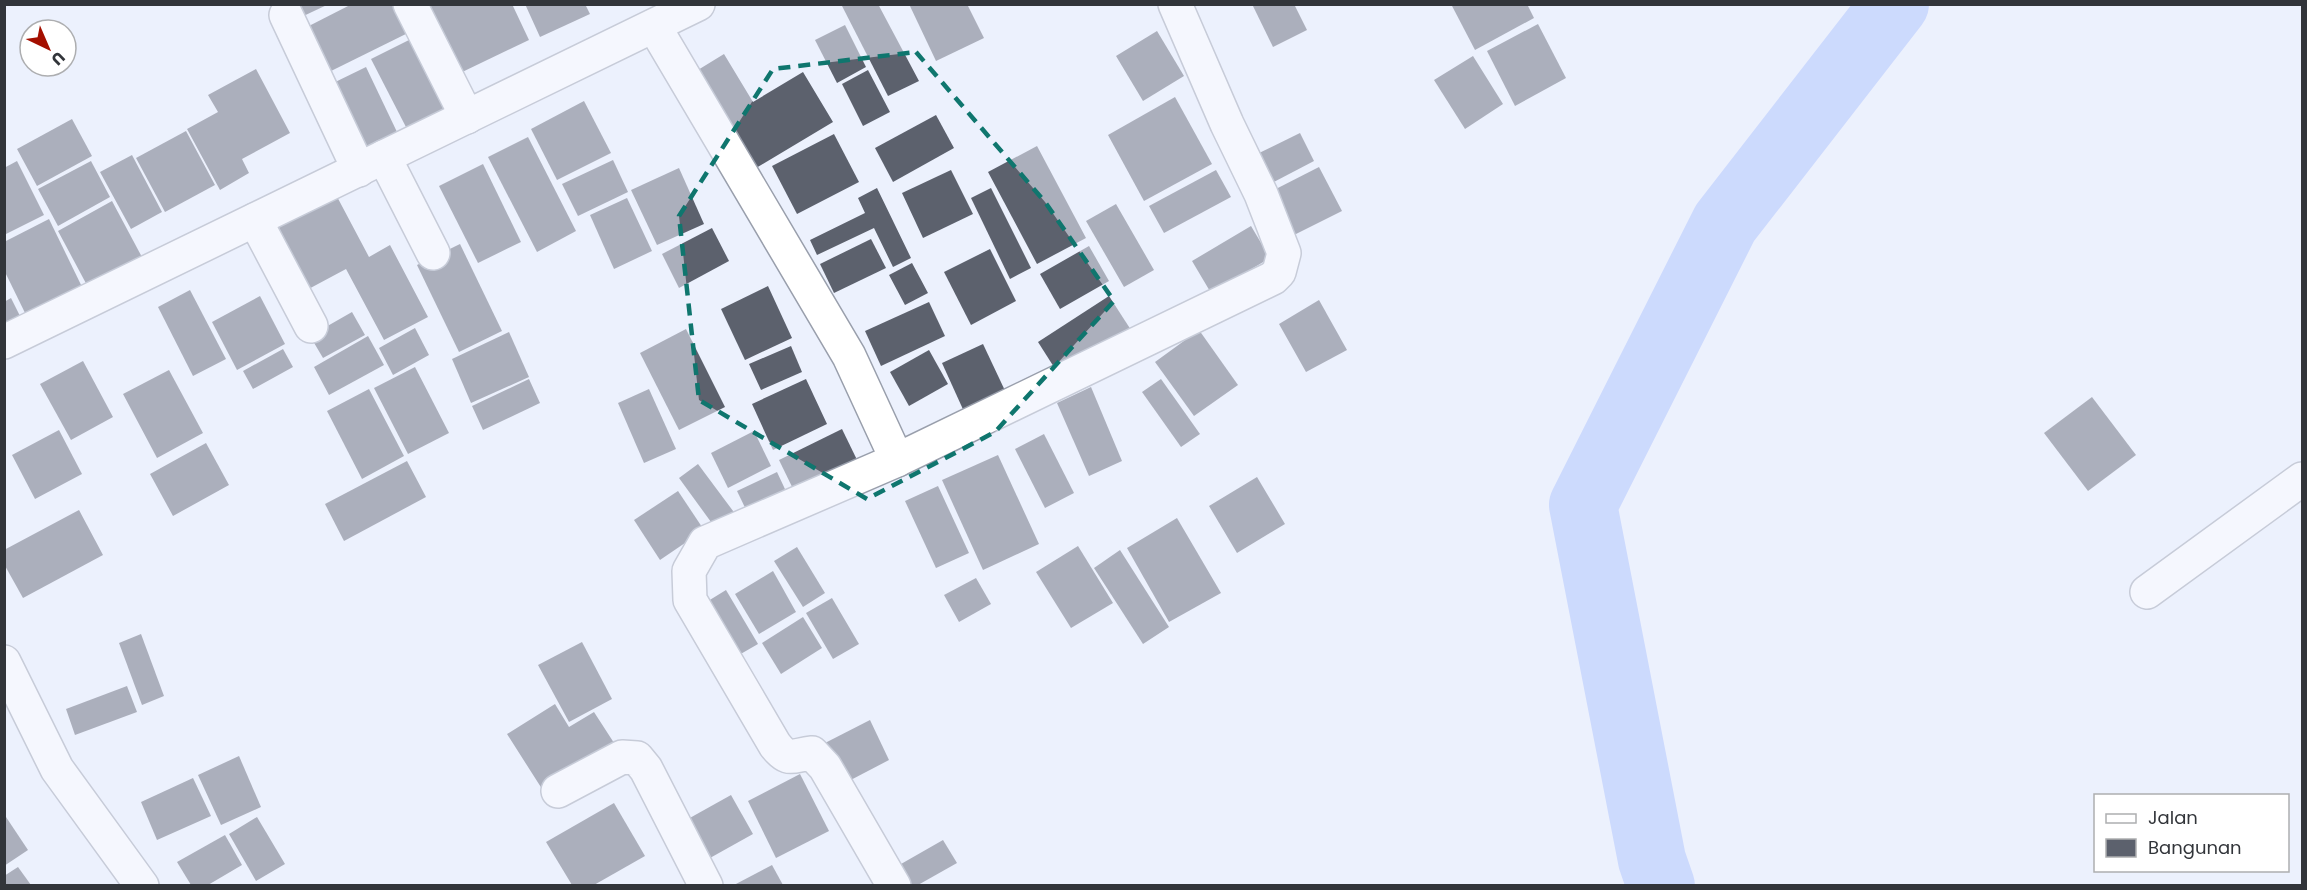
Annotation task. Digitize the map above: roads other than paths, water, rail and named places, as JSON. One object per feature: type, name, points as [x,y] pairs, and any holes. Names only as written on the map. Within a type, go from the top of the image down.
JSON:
[{"type":"street","points":[[410,4],[467,117]]},
{"type":"street","points":[[4,342],[698,4]]},
{"type":"street","points":[[894,885],[817,757],[812,753],[790,758],[783,755],[775,745],[690,600],[689,571],[705,543],[897,459],[1273,278],[1279,272],[1284,253],[1261,194],[1227,124],[1175,4]]},
{"type":"street","points":[[286,15],[372,163],[433,253]]},
{"type":"street","points":[[654,26],[849,356],[897,459]]},
{"type":"street","points":[[255,220],[312,326]]},
{"type":"street","points":[[2147,592],[2302,479]]},
{"type":"street","points":[[4,662],[57,769],[142,885]]},
{"type":"street","points":[[558,791],[622,757],[637,758],[646,768],[706,885]]},
{"type":"waterway","points":[[1661,886],[1652,860],[1583,505],[1725,223],[1895,4]]}]
